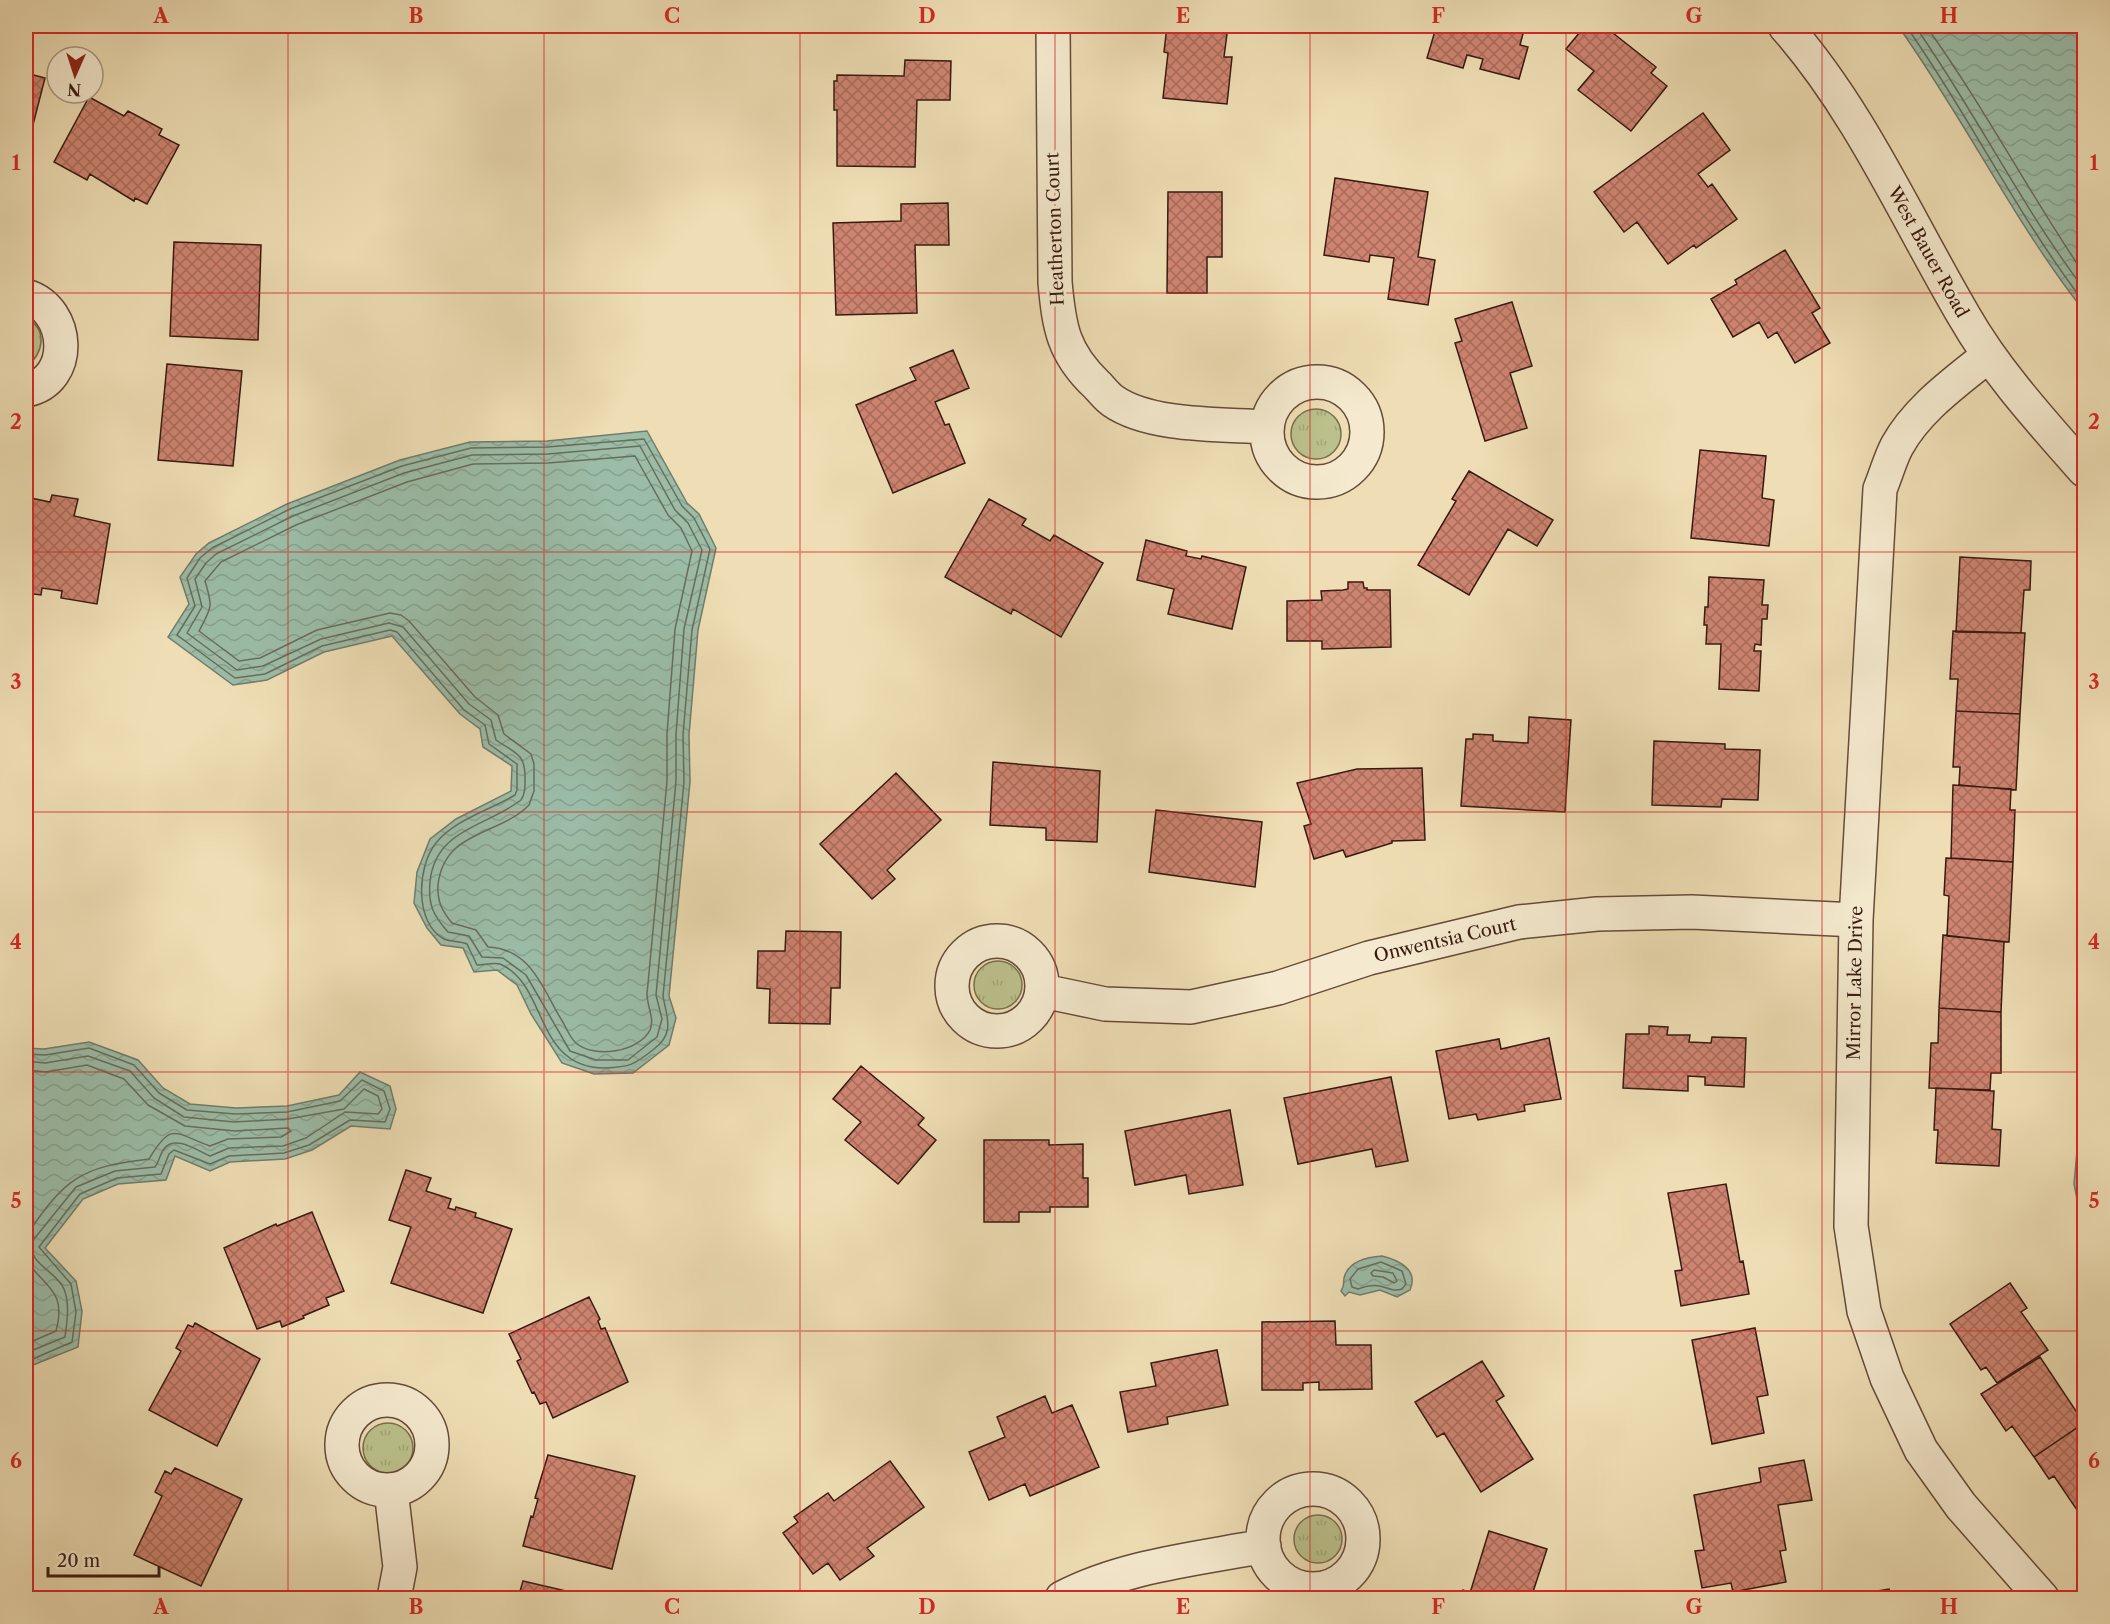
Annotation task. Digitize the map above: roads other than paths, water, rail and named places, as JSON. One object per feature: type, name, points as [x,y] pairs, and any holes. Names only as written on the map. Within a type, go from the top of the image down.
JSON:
[{"type":"street","name":"Heatherton Court","points":[[1053,26],[1055,282],[1059,321],[1068,349],[1087,376],[1113,401],[1131,411],[1154,418],[1266,428]]},
{"type":"street","name":"West Bauer Road","points":[[1785,26],[1817,62],[1887,178],[1965,318],[1989,355],[2085,470]]},
{"type":"street","points":[[26,297],[47,308],[57,321],[61,337],[61,353],[55,368],[45,381],[26,390]]},
{"type":"street","name":"Mirror Lake Drive","points":[[1989,355],[1933,401],[1910,426],[1896,447],[1880,489],[1856,920],[1851,1226],[1864,1311],[1887,1378],[1922,1450],[1961,1506],[2042,1599]]},
{"type":"street","name":"Onwentsia Court","points":[[1043,991],[1105,1004],[1191,1007],[1278,988],[1369,958],[1519,922],[1597,914],[1692,912],[1856,920]]},
{"type":"street","points":[[391,1490],[400,1567],[394,1599]]},
{"type":"street","points":[[1062,1599],[1088,1585],[1125,1573],[1264,1546]]},
{"type":"water","points":[[1898,26],[2084,26],[2084,311],[2035,242]]},
{"type":"water","points":[[647,431],[687,503],[699,514],[716,548],[698,630],[689,735],[690,782],[669,996],[676,1018],[669,1045],[633,1073],[594,1074],[562,1063],[531,1014],[517,985],[497,970],[474,972],[463,948],[441,945],[427,928],[414,903],[417,872],[430,839],[456,819],[511,791],[512,766],[483,747],[480,729],[460,714],[392,636],[324,652],[267,680],[233,685],[168,637],[189,604],[180,577],[196,554],[209,543],[287,504],[400,460],[470,442],[547,441]]},
{"type":"water","points":[[89,1042],[138,1060],[163,1088],[190,1104],[236,1108],[287,1106],[339,1095],[360,1072],[390,1086],[396,1109],[390,1129],[351,1126],[312,1150],[285,1159],[230,1162],[210,1171],[175,1156],[166,1180],[118,1184],[83,1199],[45,1248],[76,1281],[82,1311],[78,1347],[26,1368],[26,1048],[44,1049]]},
{"type":"water","points":[[2084,1075],[2084,1234],[2074,1184]]},
{"type":"water","points":[[1382,1256],[1400,1263],[1409,1271],[1412,1276],[1410,1290],[1397,1297],[1380,1290],[1360,1295],[1349,1292],[1345,1296],[1341,1291],[1346,1272],[1354,1264],[1365,1259]]}]
